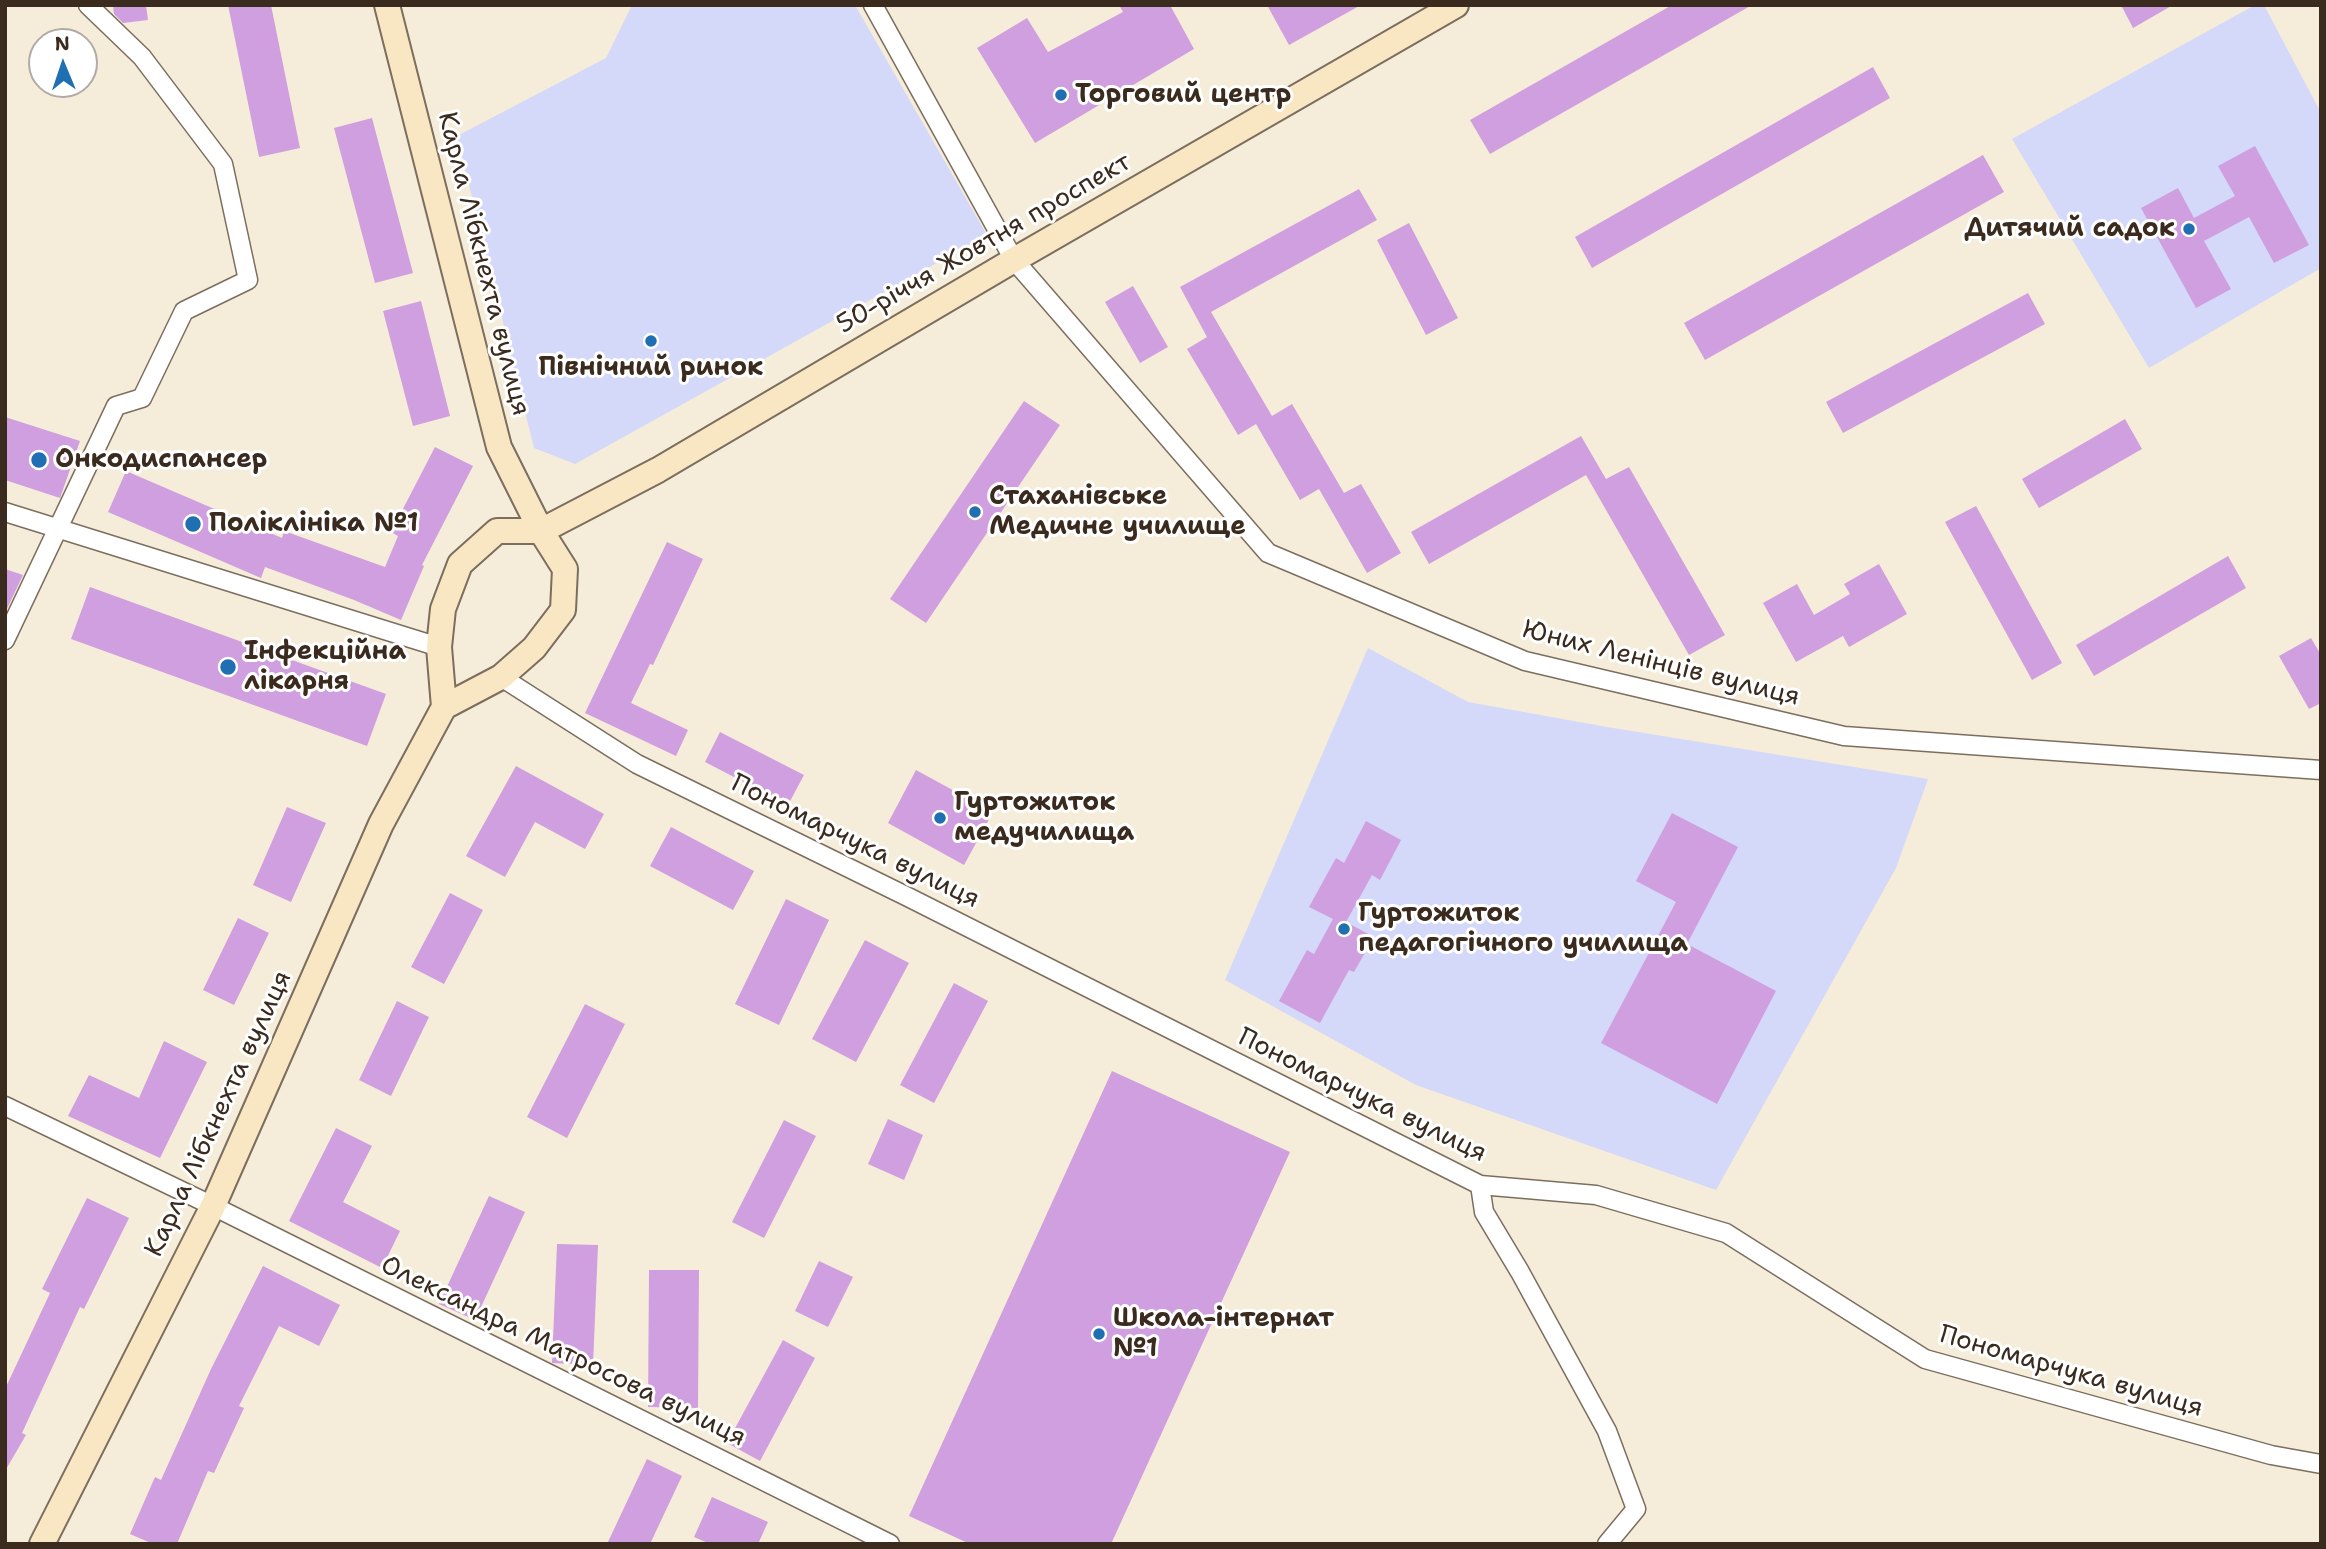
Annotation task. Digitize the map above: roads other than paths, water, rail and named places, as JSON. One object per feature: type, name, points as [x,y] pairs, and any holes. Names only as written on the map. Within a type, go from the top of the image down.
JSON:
[{"type":"street","points":[[5,640],[116,407],[142,398],[184,311],[248,280],[223,164],[142,57],[88,5]]},
{"type":"street","name":"Карла Лібкнехта вулиця","points":[[42,1544],[213,1206],[382,824],[444,707],[501,677],[534,648],[564,610],[565,569],[541,531],[499,447],[387,5]]},
{"type":"street","name":"Юних Ленінців вулиця","points":[[873,5],[1014,260],[1269,553],[1525,661],[1844,736],[2321,770]]},
{"type":"street","name":"50-річчя Жовтня проспект","points":[[541,531],[658,470],[1014,260],[1456,5]]},
{"type":"street","points":[[5,512],[439,647]]},
{"type":"street","points":[[444,707],[439,647],[443,609],[460,564],[497,531],[541,531]]},
{"type":"street","name":"Пономарчука вулиця","points":[[501,677],[637,764],[1480,1185],[1596,1195],[1726,1233],[1925,1359],[2272,1455],[2321,1464]]},
{"type":"street","name":"Олександра Матросова вулиця","points":[[5,1106],[213,1206],[869,1539],[890,1544]]},
{"type":"street","points":[[1480,1185],[1484,1212],[1520,1272],[1606,1431],[1636,1509],[1607,1544]]},
{"type":"place","name":"Торговий центр","points":[[1061,95]]},
{"type":"place","name":"Дитячий садок","points":[[2189,229]]},
{"type":"place","name":"Північний ринок","points":[[651,341]]},
{"type":"place","name":"Онкодиспансер","points":[[39,460]]},
{"type":"place","name":"Стаханівське Медичне училище","points":[[975,512]]},
{"type":"place","name":"Поліклініка №1","points":[[193,524]]},
{"type":"place","name":"Інфекційна лікарня","points":[[228,667]]},
{"type":"place","name":"Гуртожиток медучилища","points":[[940,818]]},
{"type":"place","name":"Гуртожиток педагогічного училища","points":[[1344,929]]},
{"type":"place","name":"Школа-інтернат №1","points":[[1099,1334]]}]
